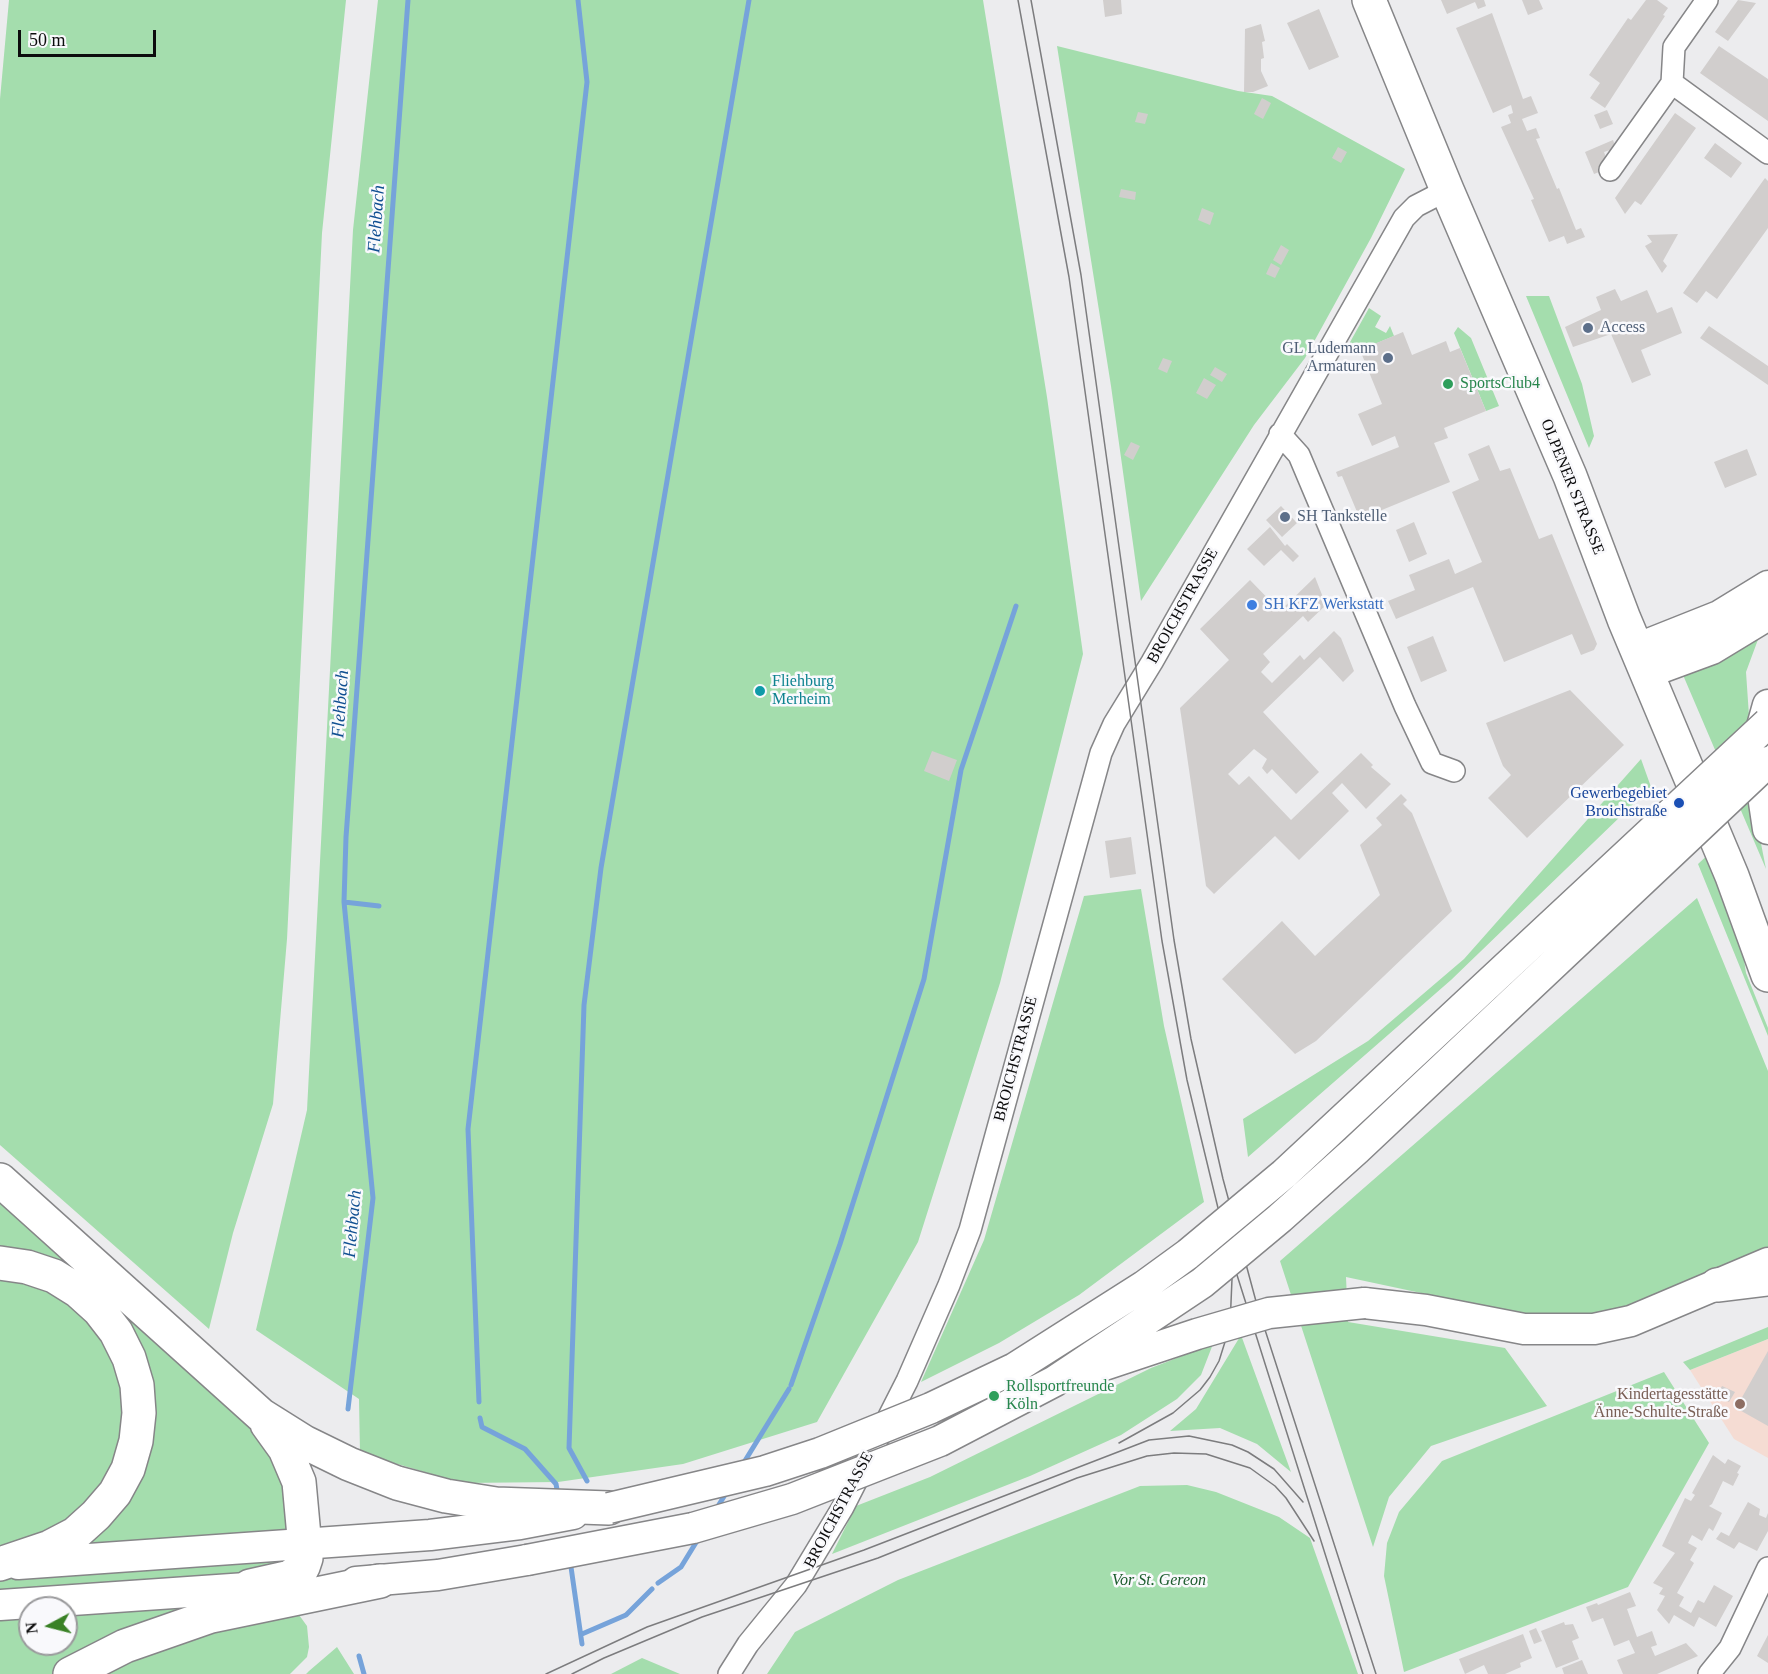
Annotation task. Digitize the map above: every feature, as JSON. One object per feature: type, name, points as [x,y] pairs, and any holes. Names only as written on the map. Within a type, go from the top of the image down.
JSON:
[{"type":"main road","name":"OLPENER STRASSE","points":[[1369,0],[1447,190],[1570,476],[1642,661],[1732,876],[1768,975]]},
{"type":"main road","points":[[1642,661],[1768,586]]},
{"type":"main road","points":[[1642,661],[1712,649],[1768,615]]},
{"type":"main road","points":[[1768,705],[1759,737],[1758,762],[1768,829]]},
{"type":"main road","points":[[0,1564],[307,1545],[519,1515],[609,1508],[765,1472],[901,1421],[1015,1368],[1144,1286],[1188,1254],[1284,1174],[1768,723]]},
{"type":"main road","points":[[0,1605],[243,1587],[380,1581],[438,1575],[527,1560],[693,1528],[792,1499],[940,1441],[1055,1381],[1202,1283],[1356,1150],[1768,762]]},
{"type":"main road","points":[[0,1180],[261,1415],[304,1442],[350,1464],[397,1482],[519,1515]]},
{"type":"main road","points":[[0,1263],[27,1267],[54,1276],[78,1291],[99,1310],[117,1332],[129,1358],[137,1385],[139,1413],[136,1441],[128,1468],[115,1493],[96,1515],[75,1534],[50,1547],[0,1564]]},
{"type":"main road","points":[[1055,1381],[1269,1313],[1364,1303],[1426,1310],[1524,1329],[1574,1331],[1631,1321],[1768,1263]]},
{"type":"main road","points":[[1717,1285],[1768,1279]]},
{"type":"main road","points":[[243,1587],[290,1577],[298,1572],[306,1558],[307,1545],[302,1497],[293,1464],[261,1415]]},
{"type":"main road","points":[[70,1674],[125,1646],[211,1616],[380,1581]]},
{"type":"street","points":[[1610,170],[1672,83],[1674,47],[1707,0]]},
{"type":"street","points":[[1672,83],[1768,153]]},
{"type":"street","name":"BROICHSTRASSE","points":[[729,1674],[748,1644],[806,1570],[843,1507],[907,1381],[970,1230],[1101,753],[1114,724],[1404,218],[1416,206],[1447,190]]},
{"type":"street","points":[[1280,434],[1299,455],[1405,706],[1432,764],[1454,771]]},
{"type":"street","points":[[1720,1670],[1768,1568]]},
{"type":"shaded area","name":"Kindertagesstätte Änne-Schulte-Straße","points":[[1768,1339],[1768,1458],[1734,1439],[1690,1370]]},
{"type":"green space","points":[[9,0],[346,0],[322,233],[287,939],[273,1104],[233,1233],[209,1329],[0,1145],[0,99]]},
{"type":"green space","points":[[378,0],[983,0],[1047,397],[1083,654],[1000,983],[918,1242],[817,1422],[683,1464],[558,1482],[462,1483],[360,1453],[359,1399],[256,1330],[307,1110],[353,230]]},
{"type":"green space","points":[[1057,46],[1238,91],[1272,96],[1405,169],[1371,238],[1305,358],[1254,425],[1141,601],[1111,386]]},
{"type":"green space","points":[[1526,296],[1549,296],[1582,384],[1594,436],[1589,448]]},
{"type":"green space","points":[[1369,308],[1381,316],[1375,327],[1386,333],[1390,326],[1394,336],[1360,350],[1349,344]]},
{"type":"green space","points":[[1458,327],[1471,338],[1499,406],[1486,411],[1454,333]]},
{"type":"green space","points":[[1763,626],[1746,672],[1756,818],[1766,869],[1683,675]]},
{"type":"green space","points":[[1641,759],[1651,787],[1451,980],[1248,1157],[1243,1119],[1368,1041],[1464,959]]},
{"type":"green space","points":[[1712,851],[1739,926],[1746,973],[1768,1028],[1768,1036],[1698,864]]},
{"type":"green space","points":[[1141,889],[1164,1026],[1204,1202],[1079,1295],[999,1343],[921,1382],[984,1240],[1084,896]]},
{"type":"green space","points":[[1697,898],[1768,1071],[1768,1247],[1643,1303],[1597,1318],[1543,1319],[1346,1277],[1348,1322],[1505,1348],[1547,1406],[1431,1446],[1389,1497],[1373,1547],[1280,1261]]},
{"type":"green space","points":[[0,1198],[268,1439],[299,1533],[67,1550],[108,1516],[138,1348],[0,1254]]},
{"type":"green space","points":[[0,1274],[22,1276],[88,1312],[126,1378],[122,1457],[76,1520],[0,1549]]},
{"type":"green space","points":[[1768,1327],[1768,1339],[1690,1370],[1683,1362]]},
{"type":"green space","points":[[1241,1335],[1291,1472],[1257,1444],[1220,1428],[1170,1431],[1196,1409]]},
{"type":"green space","points":[[1213,1344],[1201,1375],[1177,1399],[1121,1435],[1030,1476],[832,1554],[856,1506],[930,1477],[1151,1368]]},
{"type":"green space","points":[[1664,1372],[1709,1443],[1628,1587],[1404,1672],[1384,1576],[1387,1543],[1399,1512],[1442,1461]]},
{"type":"green space","name":"Vor St. Gereon","points":[[1187,1485],[1216,1492],[1279,1517],[1310,1538],[1358,1674],[767,1674],[795,1632],[898,1580],[1140,1486]]},
{"type":"green space","points":[[270,1555],[280,1569],[275,1572],[0,1598],[0,1575]]},
{"type":"green space","points":[[214,1599],[58,1674],[0,1674],[0,1615],[18,1614],[18,1656],[78,1656],[78,1609]]},
{"type":"green space","points":[[294,1608],[307,1626],[309,1647],[307,1657],[290,1674],[95,1674],[144,1648]]},
{"type":"green space","points":[[337,1647],[354,1674],[306,1674],[309,1671]]},
{"type":"green space","points":[[642,1658],[680,1674],[611,1674]]},
{"type":"building","points":[[1103,0],[1121,0],[1122,14],[1105,17]]},
{"type":"building","points":[[1441,0],[1484,0],[1486,6],[1478,9],[1475,2],[1447,14]]},
{"type":"building","points":[[1522,0],[1539,0],[1543,9],[1528,15]]},
{"type":"building","points":[[1646,0],[1657,0],[1668,8],[1663,15],[1665,16],[1605,108],[1590,98],[1600,83],[1589,75],[1628,18],[1631,20]]},
{"type":"building","points":[[1738,0],[1756,3],[1728,41],[1715,32]]},
{"type":"building","points":[[1319,9],[1339,57],[1309,70],[1287,23]]},
{"type":"building","points":[[1492,13],[1523,99],[1531,96],[1538,113],[1522,119],[1527,131],[1536,128],[1540,138],[1536,139],[1557,189],[1559,188],[1576,230],[1581,228],[1585,237],[1567,244],[1564,236],[1549,242],[1531,200],[1534,199],[1501,127],[1511,123],[1508,115],[1513,113],[1511,105],[1493,113],[1456,28]]},
{"type":"building","points":[[1261,24],[1265,41],[1262,42],[1264,58],[1261,59],[1261,71],[1268,86],[1253,92],[1244,92],[1245,29]]},
{"type":"building","points":[[1719,46],[1768,79],[1768,121],[1700,73]]},
{"type":"building","points":[[1262,98],[1271,103],[1263,119],[1254,114]]},
{"type":"building","points":[[1607,110],[1613,124],[1600,129],[1594,115]]},
{"type":"building","points":[[1138,112],[1148,114],[1145,124],[1135,122]]},
{"type":"building","points":[[1675,113],[1696,128],[1641,205],[1635,201],[1625,214],[1615,198]]},
{"type":"building","points":[[1613,140],[1616,148],[1604,152],[1607,160],[1599,172],[1594,174],[1585,152]]},
{"type":"building","points":[[1715,143],[1742,163],[1731,178],[1704,158]]},
{"type":"building","points":[[1338,147],[1347,152],[1341,163],[1332,158]]},
{"type":"building","points":[[1765,178],[1768,181],[1768,228],[1717,299],[1706,291],[1697,303],[1683,293]]},
{"type":"building","points":[[1121,189],[1136,192],[1135,200],[1119,197]]},
{"type":"building","points":[[1202,208],[1214,213],[1210,225],[1198,220]]},
{"type":"building","points":[[1678,234],[1663,261],[1667,266],[1662,273],[1645,246],[1652,242],[1647,235]]},
{"type":"building","points":[[1281,245],[1289,250],[1281,265],[1273,260]]},
{"type":"building","points":[[1271,263],[1280,268],[1275,278],[1266,274]]},
{"type":"building","points":[[1615,289],[1621,301],[1647,290],[1657,313],[1672,307],[1682,333],[1641,350],[1651,375],[1632,383],[1611,334],[1573,347],[1565,327],[1601,310],[1596,297]]},
{"type":"building","points":[[1709,326],[1768,366],[1768,385],[1700,338]]},
{"type":"building","points":[[1403,332],[1412,355],[1446,341],[1450,352],[1460,348],[1486,411],[1444,428],[1448,438],[1434,443],[1450,482],[1360,519],[1342,476],[1338,477],[1336,472],[1399,447],[1395,436],[1372,446],[1358,414],[1382,404],[1360,350]]},
{"type":"building","points":[[1163,358],[1172,361],[1167,373],[1158,369]]},
{"type":"building","points":[[1215,367],[1227,374],[1222,382],[1210,375]]},
{"type":"building","points":[[1204,378],[1216,385],[1207,399],[1196,393]]},
{"type":"building","points":[[1131,442],[1140,446],[1133,460],[1124,455]]},
{"type":"building","points":[[1489,445],[1500,471],[1510,468],[1539,539],[1552,534],[1597,644],[1594,650],[1581,655],[1572,634],[1504,662],[1473,587],[1396,619],[1388,601],[1415,590],[1409,575],[1449,559],[1455,574],[1482,562],[1452,492],[1479,480],[1468,454]]},
{"type":"building","points":[[1747,449],[1757,475],[1725,488],[1714,462]]},
{"type":"building","points":[[1281,506],[1297,523],[1282,537],[1266,520]]},
{"type":"building","points":[[1414,522],[1427,554],[1409,562],[1396,530]]},
{"type":"building","points":[[1270,527],[1285,546],[1287,544],[1299,556],[1293,562],[1281,550],[1264,566],[1247,549]]},
{"type":"building","points":[[1315,577],[1326,605],[1308,622],[1303,616],[1263,654],[1270,662],[1261,672],[1272,683],[1300,655],[1304,660],[1334,631],[1341,638],[1354,671],[1343,682],[1320,657],[1263,712],[1319,772],[1296,794],[1272,769],[1267,774],[1262,768],[1267,759],[1254,749],[1228,774],[1239,785],[1249,776],[1291,820],[1361,753],[1373,765],[1371,767],[1391,784],[1366,809],[1342,783],[1332,793],[1349,811],[1299,860],[1275,836],[1214,894],[1206,886],[1180,708],[1229,660],[1200,629],[1250,580],[1280,611]]},
{"type":"building","points":[[1433,636],[1447,671],[1421,682],[1407,647]]},
{"type":"building","points":[[1570,690],[1624,745],[1527,838],[1488,798],[1511,775],[1503,766],[1486,723]]},
{"type":"building","points":[[932,751],[957,760],[949,781],[924,771]]},
{"type":"building","points":[[1401,794],[1407,800],[1403,804],[1412,813],[1452,911],[1316,1041],[1295,1054],[1222,979],[1282,921],[1315,956],[1380,895],[1360,845],[1382,825],[1376,818]]},
{"type":"building","points":[[1131,837],[1136,874],[1110,878],[1105,841]]},
{"type":"building","points":[[1768,1351],[1768,1426],[1736,1408]]},
{"type":"building","points":[[1722,1386],[1735,1392],[1729,1402],[1717,1395]]},
{"type":"building","points":[[1713,1455],[1725,1464],[1728,1459],[1741,1466],[1737,1473],[1739,1474],[1733,1486],[1723,1481],[1709,1506],[1722,1513],[1713,1531],[1709,1528],[1702,1541],[1692,1535],[1688,1543],[1697,1548],[1690,1560],[1694,1563],[1677,1593],[1684,1597],[1679,1606],[1691,1613],[1698,1600],[1704,1603],[1714,1585],[1733,1596],[1716,1627],[1699,1617],[1694,1627],[1674,1615],[1669,1624],[1657,1610],[1665,1596],[1659,1594],[1663,1588],[1653,1583],[1675,1553],[1662,1546],[1685,1498],[1691,1501],[1695,1495],[1692,1493]]},
{"type":"building","points":[[1748,1502],[1760,1509],[1759,1515],[1766,1518],[1768,1513],[1768,1531],[1757,1551],[1739,1542],[1734,1549],[1716,1539],[1721,1532],[1729,1536]]},
{"type":"building","points":[[1630,1592],[1636,1606],[1627,1609],[1637,1637],[1652,1631],[1657,1645],[1651,1647],[1655,1656],[1686,1643],[1698,1656],[1657,1674],[1623,1674],[1617,1660],[1635,1653],[1629,1640],[1614,1646],[1603,1618],[1592,1622],[1586,1607],[1597,1603],[1598,1605]]},
{"type":"building","points":[[1564,1622],[1565,1625],[1573,1624],[1579,1638],[1572,1641],[1579,1659],[1556,1668],[1541,1631]]},
{"type":"building","points":[[1536,1628],[1542,1641],[1534,1644],[1529,1631]]},
{"type":"building","points":[[1523,1634],[1532,1658],[1520,1663],[1521,1667],[1505,1674],[1488,1674],[1484,1665],[1465,1674],[1459,1659]]},
{"type":"building","points":[[1768,1635],[1768,1663],[1757,1656]]},
{"type":"building","points":[[1582,1660],[1588,1674],[1564,1674],[1562,1668]]},
{"type":"waterway","name":"Flehbach","points":[[348,1409],[373,1198],[344,902],[346,837],[408,0]]},
{"type":"waterway","points":[[479,1402],[468,1129],[587,82],[578,0]]},
{"type":"waterway","points":[[587,1481],[569,1448],[584,1005],[601,868],[749,0]]},
{"type":"waterway","points":[[791,1385],[840,1244],[924,979],[961,770],[1016,606]]},
{"type":"waterway","points":[[344,902],[379,906]]},
{"type":"waterway","points":[[743,1464],[789,1389]]},
{"type":"waterway","points":[[480,1418],[482,1427],[525,1449],[556,1484],[558,1495]]},
{"type":"waterway","points":[[715,1511],[728,1490]]},
{"type":"waterway","points":[[658,1583],[681,1567],[700,1536]]},
{"type":"waterway","points":[[570,1560],[582,1644]]},
{"type":"waterway","points":[[582,1634],[626,1615],[652,1589]]},
{"type":"waterway","name":"Flehbach","points":[[359,1656],[364,1674]]},
{"type":"tram line","points":[[1018,0],[1069,277],[1162,941],[1187,1080],[1225,1237],[1363,1674]]},
{"type":"tram line","points":[[1031,0],[1081,275],[1174,940],[1191,1039],[1223,1179],[1257,1305],[1376,1674]]},
{"type":"tram line","points":[[1119,1443],[1173,1413],[1200,1390],[1210,1377],[1219,1361],[1230,1326],[1232,1279]]},
{"type":"tram line","points":[[546,1674],[647,1627],[864,1550],[1149,1440],[1189,1436],[1232,1445],[1248,1452],[1274,1469],[1303,1502]]},
{"type":"tram line","points":[[572,1674],[604,1658],[702,1617],[878,1558],[1077,1478],[1147,1456],[1174,1453],[1206,1454],[1250,1468],[1275,1486],[1286,1498],[1314,1541]]},
{"type":"place","name":"Access","points":[[1588,328]]},
{"type":"place","name":"GL Ludemann Armaturen","points":[[1388,358]]},
{"type":"place","name":"SportsClub4","points":[[1448,384]]},
{"type":"place","name":"SH Tankstelle","points":[[1285,517]]},
{"type":"place","name":"SH KFZ Werkstatt","points":[[1252,605]]},
{"type":"place","name":"Fliehburg Merheim","points":[[760,691]]},
{"type":"place","name":"Gewerbegebiet Broichstraße","points":[[1679,803]]},
{"type":"place","name":"Rollsportfreunde Köln","points":[[994,1396]]},
{"type":"place","name":"Kindertagesstätte Änne-Schulte-Straße","points":[[1740,1404]]}]
